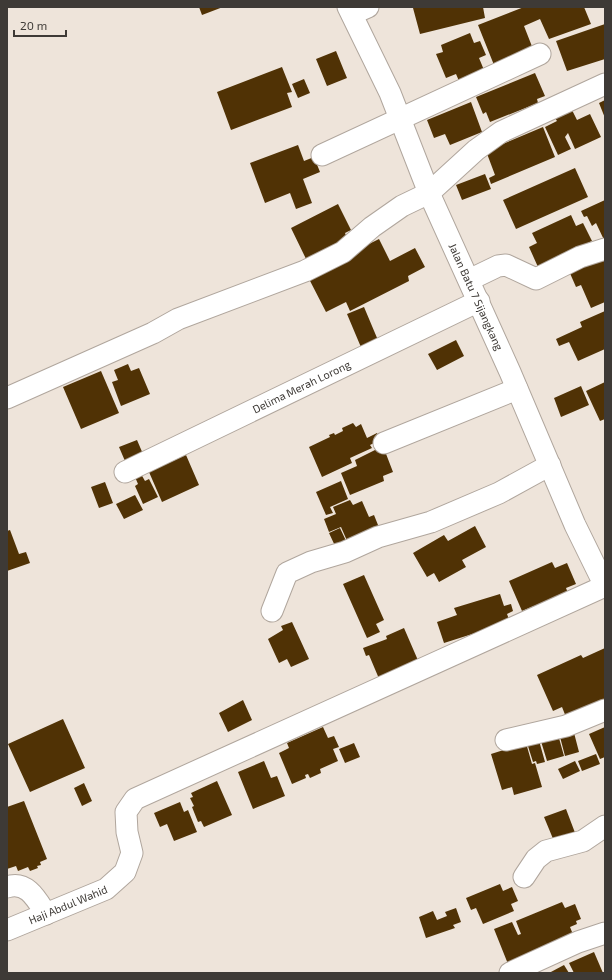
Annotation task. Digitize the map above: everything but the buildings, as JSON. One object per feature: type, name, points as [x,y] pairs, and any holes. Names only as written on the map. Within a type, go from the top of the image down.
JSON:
[{"type":"street","name":"Jalan Batu 7 Sijangkang","points":[[356,9],[429,193],[479,301],[575,525],[605,586]]},
{"type":"street","points":[[322,155],[540,54]]},
{"type":"street","points":[[7,398],[153,333],[178,319],[312,268],[343,252],[372,227],[402,206],[429,193],[476,150],[501,132],[605,84]]},
{"type":"street","points":[[469,280],[498,266],[506,265],[536,279],[580,257],[605,249]]},
{"type":"street","name":"Delima Merah Lorong","points":[[125,472],[479,301]]},
{"type":"street","points":[[384,443],[517,389]]},
{"type":"street","points":[[272,611],[287,573],[311,562],[345,552],[378,537],[431,522],[499,493],[550,465]]},
{"type":"street","name":"Haji Abdul Wahid","points":[[7,930],[106,889],[125,872],[132,853],[127,832],[126,812],[135,799],[605,586]]},
{"type":"street","points":[[506,740],[566,726],[605,710]]},
{"type":"street","points":[[524,877],[536,859],[546,851],[583,841],[605,826]]},
{"type":"street","points":[[7,887],[21,886],[32,892],[46,914]]},
{"type":"street","points":[[510,973],[578,942],[605,933]]}]
